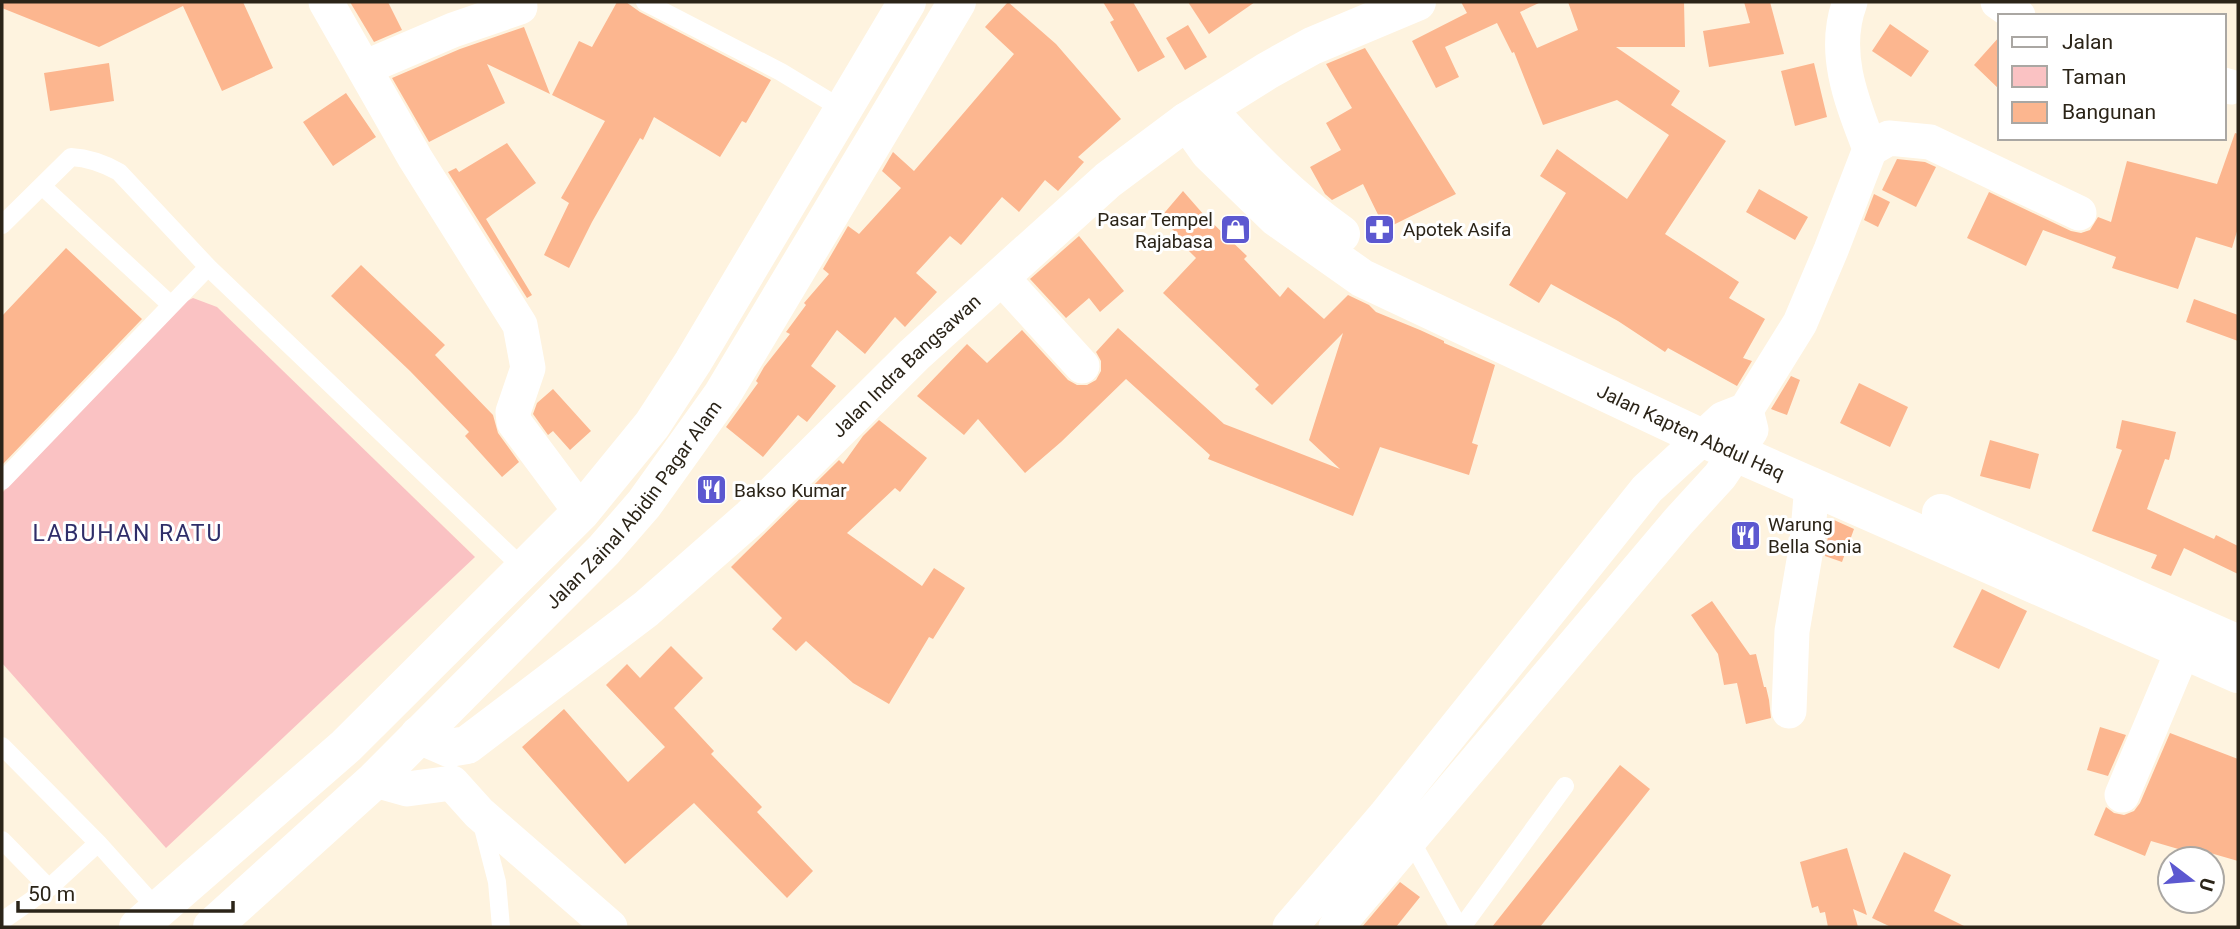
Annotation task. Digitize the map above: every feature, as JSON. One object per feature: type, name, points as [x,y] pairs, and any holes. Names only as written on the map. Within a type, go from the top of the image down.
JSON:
[{"type":"main road","name":"Jalan Zainal Abidin Pagar Alam","points":[[148,919],[346,746],[581,512],[652,425],[693,362],[907,2]]},
{"type":"main road","name":"Jalan Zainal Abidin Pagar Alam","points":[[212,927],[375,780],[604,550],[644,504],[722,395],[957,2]]},
{"type":"main road","name":"Jalan Indra Bangsawan","points":[[419,736],[449,748],[467,745],[625,626],[751,517],[914,355],[1108,180],[1197,115],[1267,71],[1312,46],[1417,2]]},
{"type":"main road","name":"Jalan Kapten Abdul Haq","points":[[1197,115],[1209,152],[1277,218],[1362,278],[1732,430],[2033,569],[2183,650],[2238,674]]},
{"type":"main road","name":"Jalan Kapten Abdul Haq","points":[[1732,430],[1812,485],[2238,644]]},
{"type":"main road","points":[[346,746],[375,780]]},
{"type":"street","points":[[327,2],[415,158],[520,325],[528,368],[513,412],[514,422],[581,512]]},
{"type":"street","points":[[1850,2],[1841,53],[1850,96],[1870,149]]},
{"type":"street","points":[[1998,2],[2015,14]]},
{"type":"street","points":[[363,68],[453,30],[520,7]]},
{"type":"street","points":[[1336,927],[1678,522],[1720,477],[1732,430],[1800,323],[1832,250],[1870,149],[1889,138],[1930,142],[2079,212]]},
{"type":"street","points":[[1001,277],[1082,366]]},
{"type":"street","points":[[1290,927],[1385,816],[1647,489],[1732,430]]},
{"type":"street","points":[[1788,711],[1792,631],[1807,542],[1812,485]]},
{"type":"street","points":[[2122,795],[2183,650]]},
{"type":"street","points":[[375,780],[407,789],[452,783],[479,813],[610,927]]},
{"type":"lane","points":[[645,2],[781,72],[842,109]]},
{"type":"lane","points":[[2,225],[71,157],[102,162],[119,172],[208,267],[524,569]]},
{"type":"lane","points":[[42,186],[172,305]]},
{"type":"lane","points":[[2,481],[208,267]]},
{"type":"lane","points":[[2,746],[99,843],[148,919]]},
{"type":"lane","points":[[1385,816],[1411,839],[1460,927],[1564,786]]},
{"type":"lane","points":[[479,813],[497,882],[501,927]]},
{"type":"lane","points":[[2,840],[49,888]]},
{"type":"lane","points":[[2,921],[49,888],[99,843]]},
{"type":"green space","points":[[193,298],[217,307],[475,557],[166,848],[2,663],[2,493],[177,306]]},
{"type":"building","points":[[2,2],[243,2],[273,68],[222,91],[183,6],[99,47],[2,8]]},
{"type":"building","points":[[350,2],[388,2],[402,30],[374,42]]},
{"type":"building","points":[[617,2],[626,2],[640,12],[771,80],[746,123],[742,121],[720,157],[654,117],[643,140],[640,138],[592,222],[569,268],[544,255],[569,203],[561,198],[605,121],[552,95],[579,41],[592,47]]},
{"type":"building","points":[[1008,2],[1056,44],[1121,119],[1078,157],[1084,162],[1058,191],[1045,180],[1019,212],[1002,197],[961,245],[950,236],[916,273],[937,292],[905,327],[895,317],[865,354],[837,330],[811,366],[836,386],[807,422],[798,415],[763,457],[726,427],[758,383],[756,381],[764,367],[790,334],[786,332],[806,305],[804,303],[829,274],[823,269],[848,226],[859,234],[901,188],[882,171],[893,152],[914,171],[1014,54],[985,27]]},
{"type":"building","points":[[1103,2],[1133,2],[1165,57],[1138,72],[1110,22],[1114,20]]},
{"type":"building","points":[[1188,2],[1255,2],[1209,34]]},
{"type":"building","points":[[1461,2],[1541,2],[1520,12],[1537,48],[1578,30],[1568,2],[1684,2],[1685,47],[1616,47],[1680,91],[1671,105],[1726,141],[1665,234],[1739,282],[1729,298],[1765,319],[1743,358],[1752,361],[1737,386],[1668,348],[1665,352],[1618,321],[1551,284],[1539,303],[1509,285],[1566,193],[1540,176],[1557,149],[1627,199],[1669,135],[1617,100],[1543,125],[1514,52],[1512,53],[1497,23],[1445,47],[1459,77],[1436,88],[1412,41],[1467,13]]},
{"type":"building","points":[[1744,2],[1770,2],[1784,54],[1709,67],[1703,31],[1750,23]]},
{"type":"building","points":[[1890,24],[1929,51],[1911,77],[1872,51]]},
{"type":"building","points":[[1188,25],[1207,57],[1185,70],[1166,38]]},
{"type":"building","points":[[524,27],[550,94],[487,64],[505,103],[429,142],[392,78],[460,49]]},
{"type":"building","points":[[1998,38],[1998,88],[1974,65]]},
{"type":"building","points":[[1365,48],[1456,194],[1385,229],[1363,184],[1332,200],[1325,194],[1310,167],[1341,150],[1326,123],[1352,108],[1326,64]]},
{"type":"building","points":[[109,63],[114,101],[50,111],[44,73]]},
{"type":"building","points":[[1814,63],[1827,117],[1795,126],[1781,71]]},
{"type":"building","points":[[346,93],[376,137],[333,166],[303,122]]},
{"type":"building","points":[[2235,133],[2238,134],[2238,228],[2232,248],[2196,237],[2178,289],[2112,268],[2116,257],[2043,230],[2026,266],[1967,238],[1989,192],[2071,231],[2081,233],[2090,230],[2098,217],[2111,222],[2127,161],[2217,184]]},
{"type":"building","points":[[507,143],[536,183],[486,219],[532,295],[527,298],[448,172],[456,168],[459,172]]},
{"type":"building","points":[[1897,159],[1925,162],[1936,167],[1916,207],[1882,190]]},
{"type":"building","points":[[1759,189],[1808,217],[1795,240],[1746,212]]},
{"type":"building","points":[[1183,191],[1247,256],[1244,259],[1280,297],[1288,287],[1324,319],[1348,295],[1369,305],[1376,312],[1495,365],[1472,443],[1478,445],[1469,475],[1380,447],[1353,516],[1208,459],[1210,455],[1126,379],[1025,473],[978,419],[964,435],[917,396],[967,344],[987,363],[1022,330],[1068,380],[1077,385],[1087,385],[1096,380],[1101,371],[1101,361],[1096,352],[1118,328],[1224,424],[1340,469],[1309,440],[1343,333],[1272,405],[1255,389],[1259,385],[1163,293],[1196,258],[1180,242],[1183,239],[1160,218]]},
{"type":"building","points":[[1874,194],[1890,202],[1878,227],[1864,220]]},
{"type":"building","points":[[1079,236],[1124,291],[1100,312],[1089,298],[1066,318],[1030,279]]},
{"type":"building","points":[[66,248],[142,319],[2,465],[2,316]]},
{"type":"building","points":[[361,265],[445,345],[435,355],[493,415],[498,433],[519,462],[502,477],[465,436],[469,432],[331,296]]},
{"type":"building","points":[[2194,299],[2238,315],[2238,341],[2186,322]]},
{"type":"building","points":[[1791,376],[1800,380],[1787,415],[1771,409]]},
{"type":"building","points":[[1859,383],[1908,407],[1890,447],[1840,423]]},
{"type":"building","points":[[553,389],[591,431],[570,450],[553,431],[548,435],[533,414],[537,403]]},
{"type":"building","points":[[879,420],[927,458],[900,492],[895,488],[847,533],[922,586],[934,568],[965,588],[933,639],[929,637],[889,704],[853,683],[806,641],[796,651],[772,629],[782,618],[731,567],[839,460],[843,464],[863,436]]},
{"type":"building","points":[[2122,420],[2176,432],[2169,460],[2165,459],[2147,509],[2214,539],[2216,535],[2238,546],[2238,574],[2184,548],[2171,576],[2151,568],[2157,555],[2092,531],[2122,450],[2116,448]]},
{"type":"building","points":[[1990,440],[2039,454],[2030,489],[1980,476]]},
{"type":"building","points":[[1834,520],[1854,529],[1842,562],[1825,556]]},
{"type":"building","points":[[1982,589],[2027,611],[1999,669],[1953,647]]},
{"type":"building","points":[[1712,601],[1750,655],[1756,654],[1766,687],[1771,718],[1746,724],[1737,683],[1724,685],[1718,654],[1691,615]]},
{"type":"building","points":[[671,646],[703,678],[674,708],[714,751],[711,754],[762,807],[757,812],[813,871],[787,898],[694,803],[625,864],[522,747],[564,709],[628,782],[665,747],[606,685],[627,664],[640,678]]},
{"type":"building","points":[[2100,727],[2126,735],[2108,776],[2087,770]]},
{"type":"building","points":[[2170,733],[2238,759],[2238,861],[2226,858],[2226,845],[2165,845],[2151,841],[2145,856],[2094,835],[2106,807],[2114,813],[2124,815],[2134,811]]},
{"type":"building","points":[[1620,765],[1650,789],[1540,927],[1492,927]]},
{"type":"building","points":[[1847,848],[1867,915],[1853,909],[1858,927],[1828,927],[1825,912],[1820,913],[1818,906],[1812,908],[1800,862]]},
{"type":"building","points":[[1904,852],[1951,875],[1934,911],[1966,927],[1891,927],[1872,918]]},
{"type":"building","points":[[1400,882],[1420,897],[1396,927],[1362,927]]},
{"type":"place","name":"Apotek Asifa","points":[[1380,229]]},
{"type":"place","name":"Pasar Tempel Rajabasa","points":[[1236,230]]},
{"type":"place","name":"Bakso Kumar","points":[[711,490]]},
{"type":"place","name":"Warung Bella Sonia","points":[[1745,535]]},
{"type":"district","name":"LABUHAN RATU","points":[[128,533]]}]
